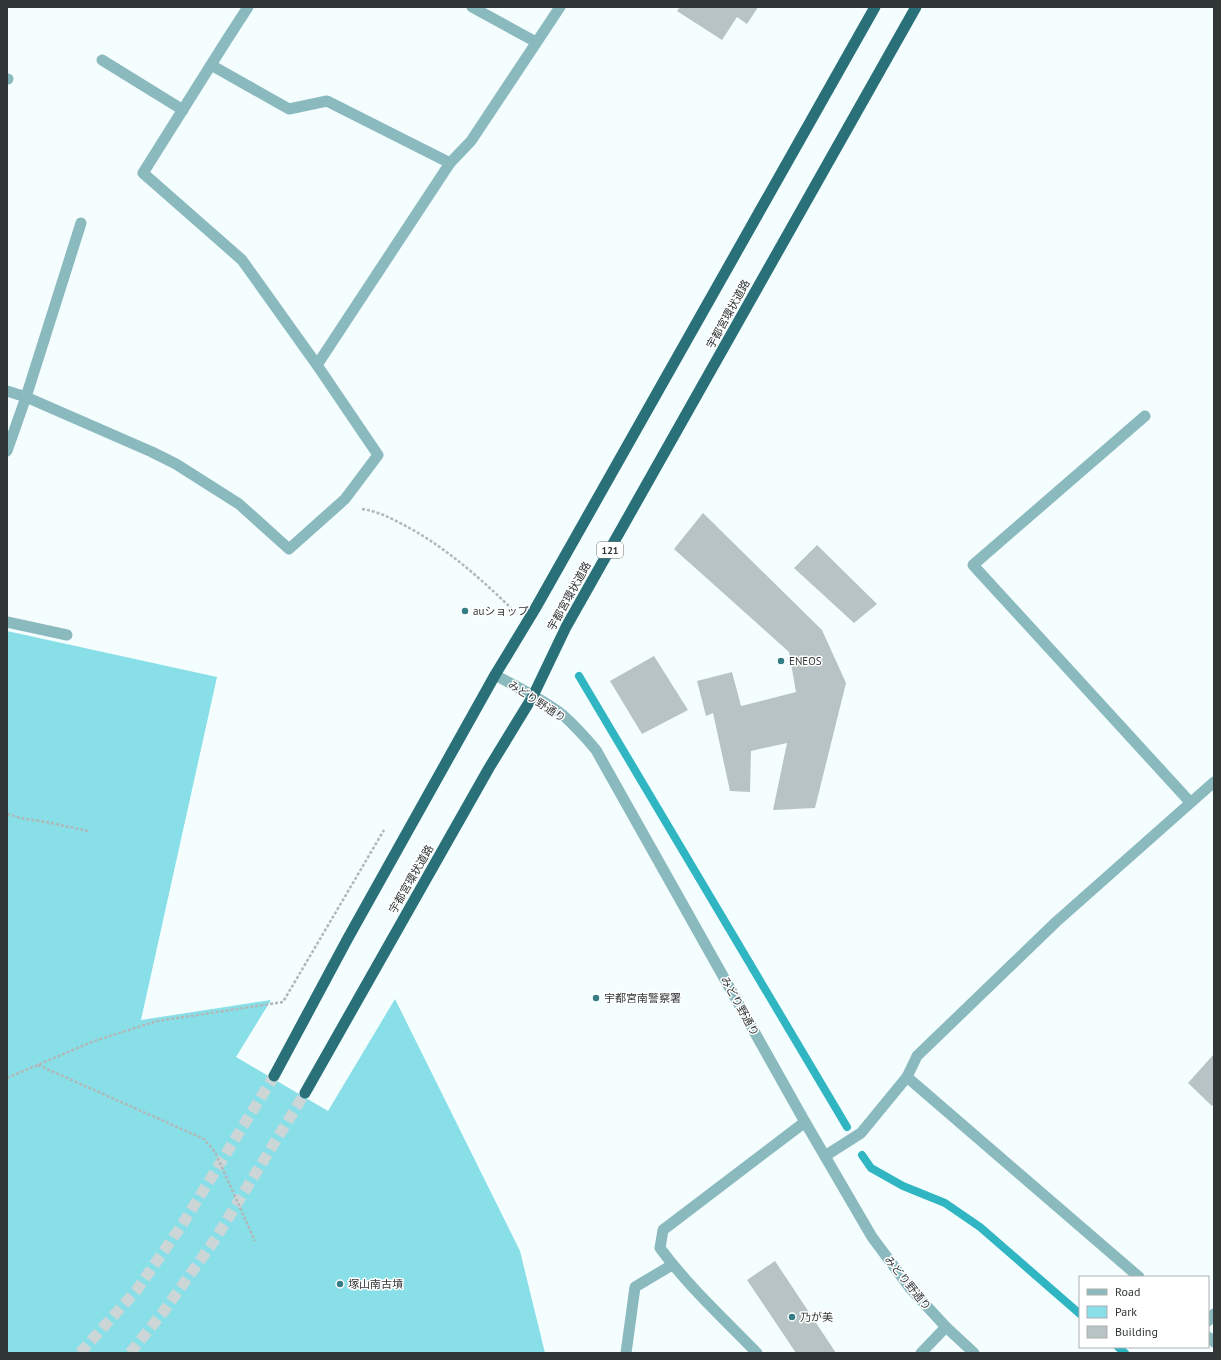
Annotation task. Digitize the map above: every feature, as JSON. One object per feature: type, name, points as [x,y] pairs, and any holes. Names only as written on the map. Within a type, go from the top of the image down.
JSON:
[{"type":"highway","name":"宇都宮環状道路","points":[[274,1076],[348,938],[495,675],[527,623],[875,7]]},
{"type":"highway","name":"宇都宮環状道路","points":[[305,1093],[485,775],[533,696],[566,627],[916,7]]},
{"type":"street","points":[[7,391],[26,397],[176,464],[238,504],[281,540],[289,549],[344,499],[378,455],[317,365],[242,260],[143,173],[248,7]]},
{"type":"street","points":[[472,7],[536,42]]},
{"type":"street","points":[[317,365],[450,163],[470,141],[560,7]]},
{"type":"street","points":[[102,60],[183,110]]},
{"type":"street","points":[[211,65],[289,109],[327,101],[450,163]]},
{"type":"street","points":[[7,452],[26,397],[81,222]]},
{"type":"street","points":[[1144,416],[973,565],[1190,802]]},
{"type":"street","points":[[7,622],[67,635]]},
{"type":"street","name":"みどり野通り","points":[[495,675],[533,696],[563,716],[596,750],[805,1122],[872,1237],[910,1288],[946,1327],[974,1353]]},
{"type":"street","points":[[825,1156],[861,1133],[907,1077],[917,1056],[1056,922],[1214,782]]},
{"type":"street","points":[[907,1077],[1138,1276]]},
{"type":"street","points":[[757,1353],[672,1264],[660,1248],[663,1230],[805,1122]]},
{"type":"street","points":[[626,1353],[635,1287],[672,1264]]},
{"type":"street","points":[[921,1353],[946,1327]]},
{"type":"path","points":[[338,505],[367,509],[378,513],[408,527],[430,540],[459,561],[527,623]]},
{"type":"path","points":[[7,814],[25,820],[46,822],[88,831]]},
{"type":"path","points":[[7,1078],[94,1041],[157,1021],[283,1002],[386,826]]},
{"type":"path","points":[[37,1065],[204,1140],[215,1152],[255,1241]]},
{"type":"green space","points":[[7,631],[217,677],[141,1020],[271,1000],[236,1057],[328,1111],[395,999],[520,1251],[545,1353],[7,1353]]},
{"type":"building","points":[[680,7],[758,7],[747,24],[737,17],[722,40],[677,11]]},
{"type":"building","points":[[703,513],[822,630],[846,683],[815,808],[773,810],[787,743],[751,751],[750,792],[730,791],[713,713],[706,716],[697,681],[732,672],[741,706],[796,692],[789,652],[674,549]]},
{"type":"building","points":[[817,545],[877,604],[854,623],[794,568]]},
{"type":"building","points":[[654,656],[688,710],[642,734],[610,681]]},
{"type":"building","points":[[1214,1054],[1214,1104],[1212,1106],[1188,1083]]},
{"type":"building","name":"乃が美","points":[[775,1261],[836,1353],[796,1353],[747,1280]]},
{"type":"waterway","points":[[579,676],[847,1127]]},
{"type":"waterway","points":[[862,1155],[871,1168],[903,1186],[945,1203],[980,1227],[1079,1313]]},
{"type":"waterway","points":[[1119,1348],[1125,1353]]},
{"type":"tunnel","points":[[80,1353],[136,1291],[182,1225],[274,1076]]},
{"type":"tunnel","points":[[130,1353],[164,1311],[214,1241],[305,1093]]},
{"type":"place","name":"auショップ","points":[[465,611]]},
{"type":"place","name":"ENEOS","points":[[781,661]]},
{"type":"place","name":"宇都宮南警察署","points":[[596,998]]},
{"type":"place","name":"塚山南古墳","points":[[340,1284]]},
{"type":"place","name":"乃が美","points":[[792,1317]]}]
